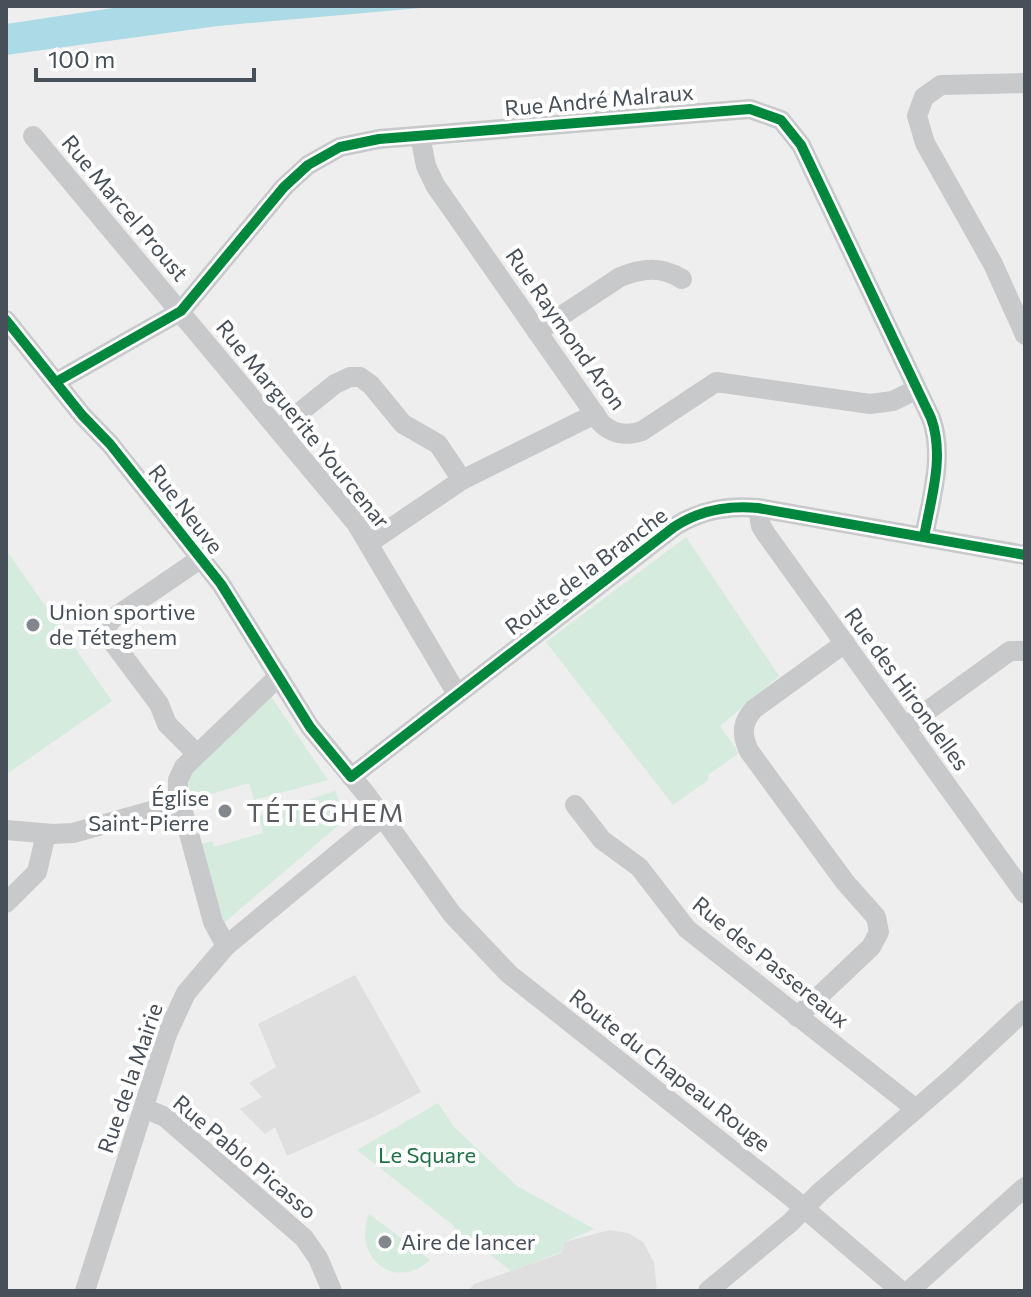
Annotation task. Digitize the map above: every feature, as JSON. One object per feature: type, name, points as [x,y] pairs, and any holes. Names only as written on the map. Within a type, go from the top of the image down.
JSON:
[{"type":"street","points":[[1025,83],[941,85],[924,97],[917,116],[925,143],[993,264],[1025,335]]},
{"type":"street","name":"Rue André Malraux","points":[[56,382],[181,311],[284,187],[314,160],[347,144],[750,109],[769,114],[785,125],[801,145],[933,424],[938,449],[924,537]]},
{"type":"street","name":"Rue Marcel Proust","points":[[33,136],[181,311]]},
{"type":"street","name":"Rue Raymond Aron","points":[[420,136],[426,166],[435,185],[609,430],[628,434],[642,431],[716,382],[870,404],[893,401],[917,389]]},
{"type":"street","points":[[537,332],[620,277],[657,269],[682,279]]},
{"type":"street","name":"Rue Marguerite Yourcenar","points":[[181,311],[356,523],[457,694]]},
{"type":"street","name":"Rue Neuve","points":[[6,320],[106,439],[231,599],[318,736],[382,817]]},
{"type":"street","points":[[279,429],[335,384],[350,377],[360,377],[371,385],[403,424],[438,444],[462,480]]},
{"type":"street","points":[[369,543],[462,480],[595,414]]},
{"type":"street","name":"Route de la Branche","points":[[351,777],[680,524],[720,508],[758,508],[1025,555]]},
{"type":"street","name":"Rue des Hirondelles","points":[[758,508],[763,530],[1025,894]]},
{"type":"street","points":[[197,754],[167,724],[159,704],[111,640],[106,628],[112,619],[200,559]]},
{"type":"street","points":[[797,1017],[871,947],[878,936],[879,924],[749,751],[744,726],[754,709],[845,643]]},
{"type":"street","points":[[905,727],[1010,651],[1025,651]]},
{"type":"street","points":[[226,946],[213,922],[180,803],[177,789],[179,776],[197,754],[279,676]]},
{"type":"street","points":[[6,830],[73,833],[180,803]]},
{"type":"street","name":"Rue des Passereaux","points":[[575,805],[602,840],[639,867],[683,926],[916,1109]]},
{"type":"street","name":"Route du Chapeau Rouge","points":[[382,817],[466,931],[504,970],[805,1207],[901,1291]]},
{"type":"street","name":"Rue de la Mairie","points":[[85,1291],[167,1034],[182,1000],[226,946],[382,817]]},
{"type":"street","points":[[6,903],[37,872],[46,834]]},
{"type":"street","points":[[708,1291],[791,1222],[1025,1010]]},
{"type":"street","name":"Rue Pablo Picasso","points":[[144,1108],[165,1117],[304,1238],[318,1258],[332,1291]]},
{"type":"street","points":[[909,1291],[1020,1200]]},
{"type":"shaded area","points":[[355,975],[421,1092],[287,1156],[275,1127],[265,1134],[240,1109],[262,1097],[249,1083],[276,1067],[258,1024]]},
{"type":"shaded area","points":[[610,1230],[628,1233],[643,1242],[654,1262],[657,1291],[468,1291],[474,1284],[561,1253],[564,1242]]},
{"type":"green space","points":[[686,537],[779,676],[720,726],[739,753],[673,805],[546,642]]},
{"type":"green space","name":"Union sportive de Téteghem","points":[[6,550],[112,701],[8,773],[6,770]]},
{"type":"green space","points":[[270,695],[328,780],[254,800],[249,783],[200,797],[201,803],[190,807],[185,777]]},
{"type":"green space","points":[[335,791],[347,818],[225,922],[201,844],[212,841],[214,847],[263,833],[259,816]]},
{"type":"green space","name":"Le Square","points":[[438,1103],[455,1128],[517,1186],[594,1229],[564,1242],[561,1252],[511,1271],[464,1234],[461,1236],[453,1225],[357,1150]]},
{"type":"green space","name":"Aire de lancer","points":[[369,1214],[430,1260],[417,1269],[403,1272],[380,1266],[366,1244]]},
{"type":"water","points":[[126,6],[443,6],[218,26],[6,55],[6,24]]},
{"type":"cycle path","points":[[56,382],[181,311],[284,187],[308,165],[340,147],[379,139],[750,109],[781,120],[801,145],[931,418],[937,462],[924,537]]},
{"type":"cycle path","points":[[6,320],[221,584],[310,727],[351,777],[674,527],[704,513],[725,508],[758,508],[1025,555]]},
{"type":"place","name":"Union sportive de Téteghem","points":[[33,625]]},
{"type":"place","name":"Église Saint-Pierre","points":[[225,811]]},
{"type":"place","name":"Aire de lancer","points":[[385,1242]]},
{"type":"district","name":"TÉTEGHEM","points":[[326,813]]}]
